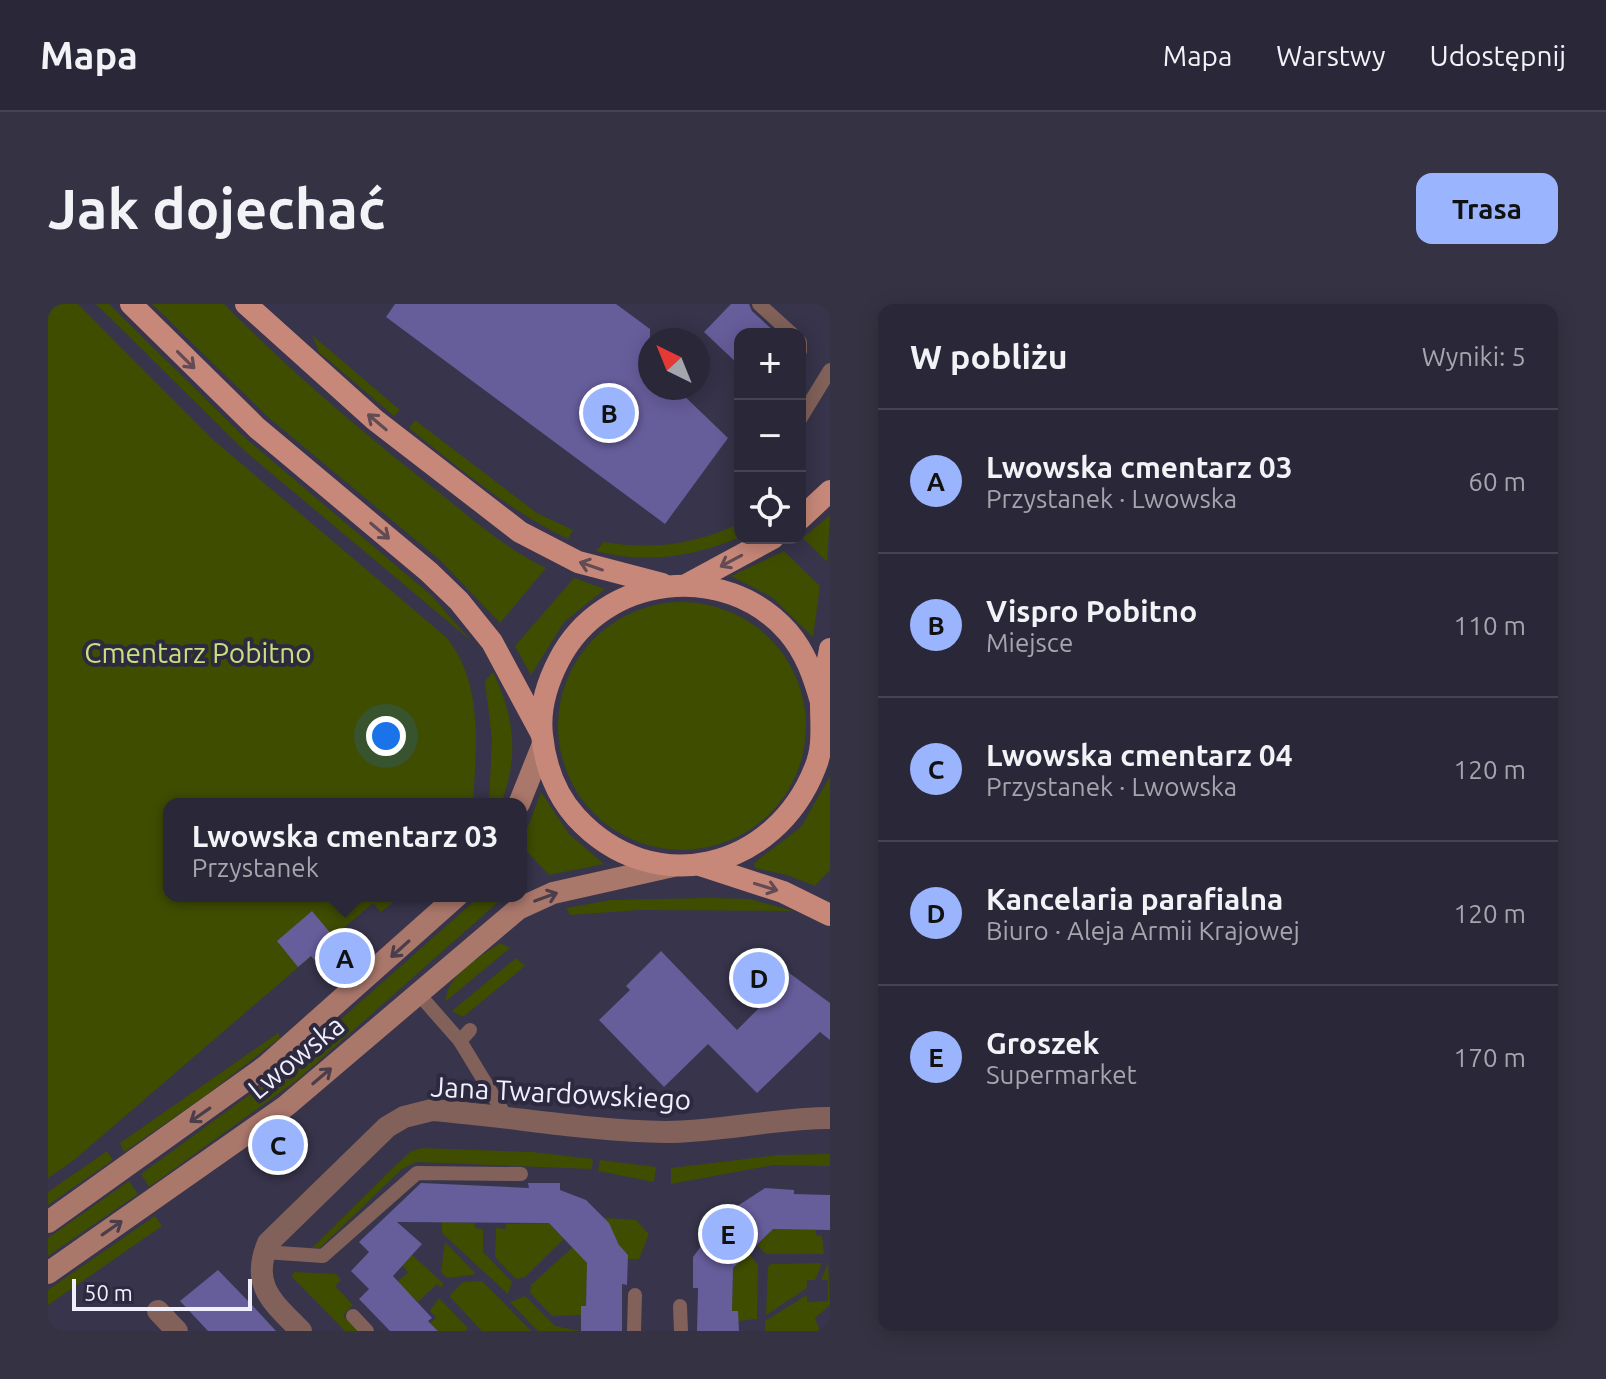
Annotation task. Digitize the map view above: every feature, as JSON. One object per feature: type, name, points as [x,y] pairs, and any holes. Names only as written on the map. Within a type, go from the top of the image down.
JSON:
[{"type":"main road","points":[[131,304],[257,428],[429,572],[459,601],[492,642],[542,739],[554,785],[586,828],[614,848],[642,860],[673,866],[699,864],[745,851],[787,819],[804,796],[817,765],[825,719],[830,649]]},
{"type":"main road","points":[[246,304],[375,420],[510,526],[578,562],[740,597],[764,610],[801,649],[825,719]]},
{"type":"main road","points":[[806,513],[830,491]]},
{"type":"main road","points":[[521,798],[542,739],[543,703],[551,676],[565,647],[581,628],[620,599],[677,585],[761,544]]},
{"type":"main road","points":[[699,864],[783,892],[830,915]]},
{"type":"main road","name":"Lwowska","points":[[48,1273],[269,1119],[501,921],[529,903],[553,893],[673,866]]},
{"type":"main road","name":"Lwowska","points":[[48,1222],[266,1066],[450,902]]},
{"type":"street","name":"Jana Twardowskiego","points":[[262,1260],[268,1243],[396,1122],[432,1110],[663,1132],[729,1128],[789,1118],[830,1118]]},
{"type":"street","points":[[262,1260],[262,1285],[272,1301],[301,1331]]},
{"type":"street","points":[[158,1311],[177,1331]]},
{"type":"lane","points":[[759,304],[785,328]]},
{"type":"lane","points":[[806,409],[830,370]]},
{"type":"lane","points":[[417,992],[465,1035],[505,1115]]},
{"type":"lane","points":[[262,1260],[323,1256],[417,1173],[521,1174]]},
{"type":"lane","points":[[634,1331],[635,1295]]},
{"type":"lane","points":[[680,1306],[681,1331]]},
{"type":"lane","points":[[353,1316],[367,1331]]},
{"type":"green space","name":"Cmentarz Pobitno","points":[[48,304],[78,304],[211,438],[446,637],[467,675],[476,739],[473,798],[163,798],[163,902],[393,902],[381,912],[373,903],[74,1160],[48,1178]]},
{"type":"green space","points":[[96,304],[109,304],[245,438],[432,596],[470,640],[246,452]]},
{"type":"green space","points":[[152,304],[224,304],[301,377],[381,446],[489,532],[546,568],[500,623],[441,561],[268,417]]},
{"type":"green space","points":[[312,335],[400,410],[394,416],[319,352]]},
{"type":"green space","points":[[415,420],[537,513],[573,530],[568,539],[505,502],[466,473],[409,428]]},
{"type":"green space","points":[[830,515],[827,562],[806,541],[806,535]]},
{"type":"green space","points":[[734,525],[734,539],[687,554],[651,558],[596,551],[604,542],[639,546],[673,544]]},
{"type":"green space","points":[[784,551],[820,586],[813,637],[772,597],[731,576]]},
{"type":"green space","points":[[574,578],[605,589],[564,622],[531,675],[515,646]]},
{"type":"green space","points":[[682,602],[706,604],[729,611],[770,638],[797,679],[804,702],[804,750],[797,773],[770,814],[729,841],[706,848],[682,850],[658,848],[635,841],[594,814],[567,773],[560,750],[558,726],[560,702],[567,679],[594,638],[635,611],[658,604]]},
{"type":"green space","points":[[493,672],[510,721],[512,753],[503,798],[489,798],[492,739],[485,681]]},
{"type":"green space","points":[[830,776],[830,870],[815,886],[787,875],[755,868],[754,863],[801,827]]},
{"type":"green space","points":[[541,792],[569,834],[604,864],[549,875],[527,851],[527,829]]},
{"type":"green space","points":[[750,899],[793,911],[639,910],[570,915],[566,908],[611,900]]},
{"type":"green space","points":[[473,902],[498,902],[296,1081],[149,1187],[141,1174],[286,1068]]},
{"type":"green space","points":[[500,943],[510,948],[446,1001],[458,975]]},
{"type":"green space","points":[[516,958],[525,966],[463,1017],[452,1011]]},
{"type":"green space","points":[[278,1033],[280,1038],[205,1096],[124,1152],[120,1143]]},
{"type":"green space","points":[[423,1148],[532,1152],[593,1159],[592,1169],[416,1162],[402,1169],[320,1248],[312,1248],[411,1151]]},
{"type":"green space","points":[[107,1151],[113,1160],[48,1205],[48,1192]]},
{"type":"green space","points":[[830,1154],[830,1166],[774,1165],[671,1184],[671,1168],[778,1155]]},
{"type":"green space","points":[[600,1160],[656,1167],[654,1182],[598,1171]]},
{"type":"green space","points":[[129,1181],[138,1194],[48,1256],[48,1238]]},
{"type":"green space","points":[[155,1216],[162,1226],[48,1305],[48,1290]]},
{"type":"green space","points":[[605,1218],[636,1220],[649,1234],[639,1259],[628,1259],[628,1253],[623,1252]]},
{"type":"green space","points":[[442,1222],[475,1223],[475,1228],[483,1229],[483,1252],[512,1282],[508,1294],[442,1233]]},
{"type":"green space","points":[[549,1223],[564,1239],[525,1277],[516,1279],[495,1257],[496,1228],[506,1229],[506,1224]]},
{"type":"green space","points":[[773,1229],[816,1230],[816,1235],[822,1236],[824,1254],[766,1254],[746,1234]]},
{"type":"green space","points":[[583,1238],[588,1243],[578,1253],[587,1263],[586,1306],[581,1306],[581,1315],[552,1316],[530,1293],[531,1285]]},
{"type":"green space","points":[[445,1242],[475,1273],[447,1278],[441,1272]]},
{"type":"green space","points":[[739,1242],[758,1265],[757,1319],[738,1321],[738,1312],[732,1311],[733,1268],[743,1259],[733,1248]]},
{"type":"green space","points":[[410,1253],[443,1283],[442,1288],[437,1284],[418,1302],[411,1295],[407,1299],[394,1285],[408,1272],[400,1263]]},
{"type":"green space","points":[[822,1263],[815,1280],[807,1280],[807,1288],[766,1315],[768,1267],[771,1264]]},
{"type":"green space","points":[[828,1263],[830,1305],[815,1318],[820,1331],[765,1331],[765,1321],[807,1295],[807,1302],[828,1301],[828,1280],[821,1280]]},
{"type":"green space","points":[[294,1272],[336,1274],[341,1280],[335,1286],[353,1305],[343,1316],[358,1331],[345,1331],[292,1277]]},
{"type":"green space","points":[[482,1281],[531,1331],[482,1331],[449,1296],[463,1282]]},
{"type":"green space","points":[[525,1296],[555,1326],[580,1331],[538,1331],[510,1302]]},
{"type":"green space","points":[[439,1298],[468,1328],[465,1331],[438,1331],[430,1323],[436,1318],[430,1311]]},
{"type":"building","points":[[395,304],[616,304],[649,328],[638,328],[638,400],[688,400],[728,438],[665,524],[386,317]]},
{"type":"building","points":[[731,304],[749,304],[752,311],[770,328],[734,328],[734,360],[710,338],[708,328]]},
{"type":"building","points":[[312,911],[347,953],[325,973],[311,956],[298,967],[277,941]]},
{"type":"building","points":[[661,951],[737,1030],[767,1000],[743,983],[760,960],[773,969],[777,964],[830,1003],[830,1040],[820,1032],[757,1093],[708,1044],[664,1087],[599,1020],[630,990],[626,986]]},
{"type":"building","points":[[421,1183],[529,1188],[528,1183],[560,1183],[560,1190],[586,1200],[609,1223],[619,1245],[628,1255],[627,1285],[622,1284],[622,1331],[581,1331],[581,1306],[586,1306],[587,1263],[549,1223],[397,1222],[422,1244],[393,1276],[432,1318],[428,1321],[438,1331],[390,1331],[359,1299],[369,1289],[351,1271],[369,1252],[359,1242]]},
{"type":"building","points":[[765,1188],[794,1190],[794,1194],[830,1195],[830,1230],[773,1229],[733,1268],[732,1311],[738,1311],[739,1331],[697,1331],[698,1288],[693,1288],[693,1257],[725,1214]]},
{"type":"building","points":[[218,1270],[276,1331],[208,1331],[180,1301]]},
{"type":"place","name":"Vispro Pobitno","points":[[609,413]]},
{"type":"place","name":"Lwowska cmentarz 03","points":[[345,958]]},
{"type":"place","name":"Kancelaria parafialna","points":[[759,978]]},
{"type":"place","name":"Lwowska cmentarz 04","points":[[278,1145]]},
{"type":"place","name":"Groszek","points":[[728,1234]]}]
